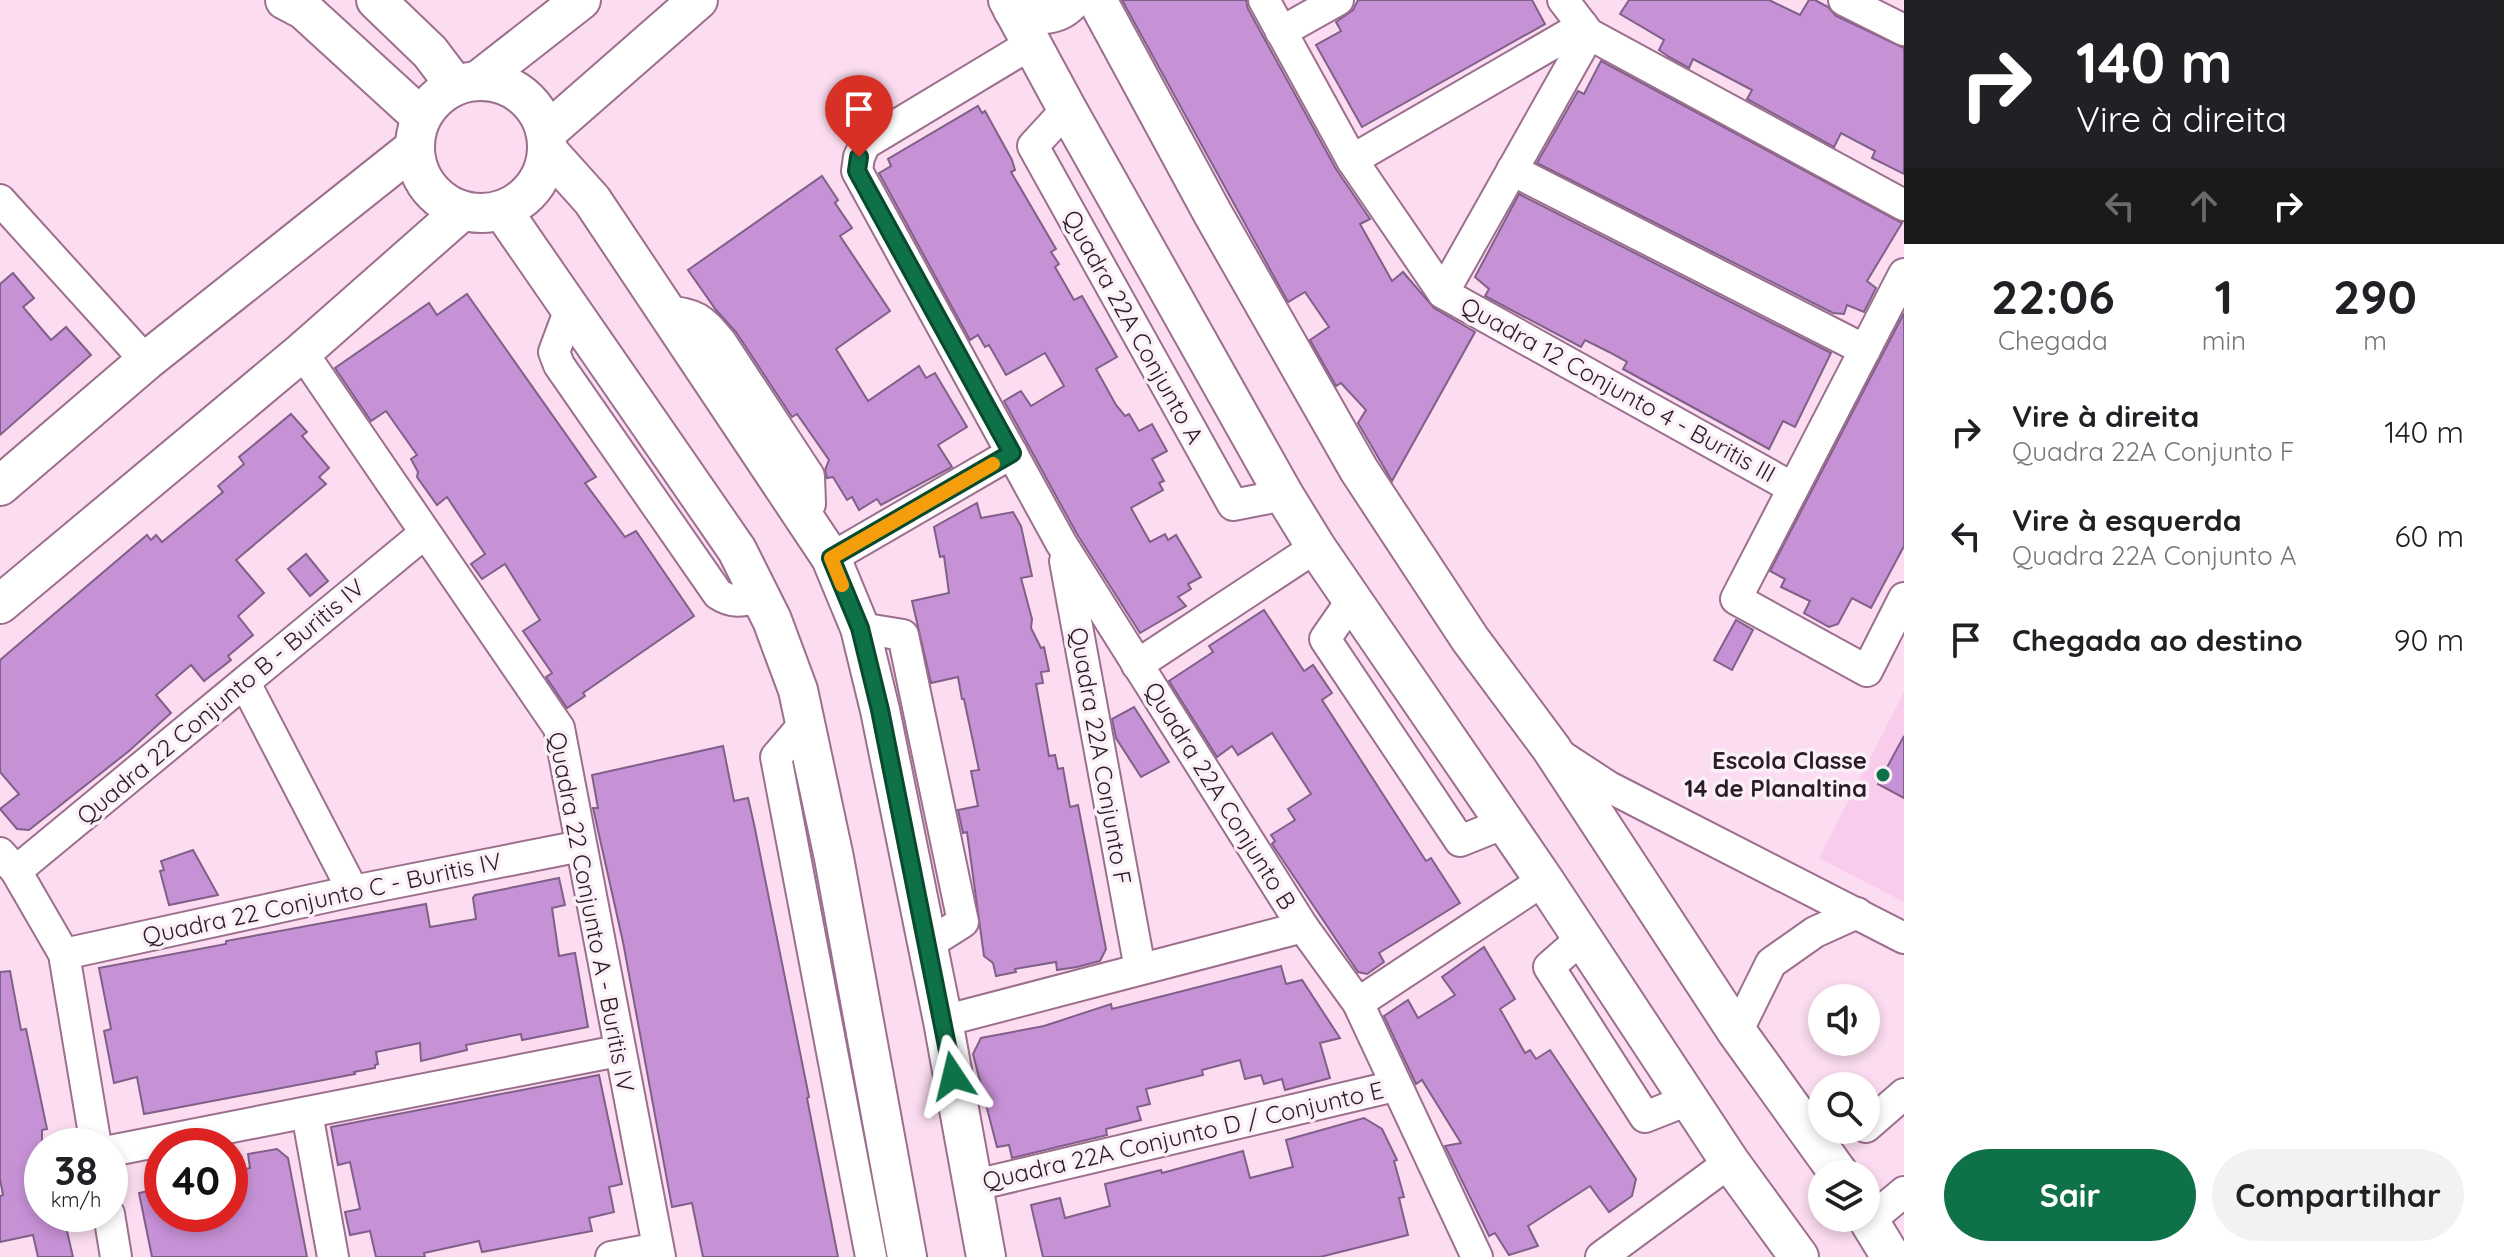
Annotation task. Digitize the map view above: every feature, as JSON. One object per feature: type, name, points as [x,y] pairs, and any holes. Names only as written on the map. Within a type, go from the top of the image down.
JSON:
[{"type":"street","points":[[285,0],[304,10],[418,133],[418,169],[428,187],[443,202],[462,211],[482,214],[520,202],[534,188],[543,171],[547,142],[698,0]]},
{"type":"street","points":[[376,0],[430,52],[468,82],[503,83],[523,94],[538,112],[547,142],[592,200],[831,558],[860,628],[880,710],[943,1021],[986,1257]]},
{"type":"street","points":[[0,486],[418,133],[441,93],[468,82],[581,0]]},
{"type":"street","points":[[1011,5],[1044,15],[1065,7],[1072,0]]},
{"type":"street","points":[[1097,0],[1213,214],[1359,470],[1470,639],[1551,748],[1737,1032],[1830,1160]]},
{"type":"street","points":[[1264,0],[1352,160],[1443,293],[1586,30]]},
{"type":"street","points":[[1281,32],[1338,0]]},
{"type":"street","points":[[1563,0],[1586,30],[1904,205]]},
{"type":"street","points":[[1862,4],[1904,30]]},
{"type":"street","points":[[1011,5],[1316,547],[1544,880],[1730,1162],[1799,1257]]},
{"type":"street","points":[[1352,160],[1586,30]]},
{"type":"street","points":[[1031,44],[865,144],[857,171],[1061,543],[1137,665],[1316,547]]},
{"type":"street","name":"Quadra 22A Conjunto A","points":[[1067,109],[1033,146],[1233,505],[1284,495]]},
{"type":"street","points":[[1512,170],[1865,350]]},
{"type":"street","points":[[0,200],[146,361]]},
{"type":"street","points":[[502,210],[737,550],[761,597],[798,690],[834,858],[907,1257]]},
{"type":"street","points":[[0,604],[302,352],[462,211]]},
{"type":"street","points":[[1902,284],[1736,599],[1867,671],[1904,598]]},
{"type":"street","name":"Quadra 12 Conjunto 4 - Buritis III","points":[[1443,293],[1793,488]]},
{"type":"street","name":"Quadra 22 Conjunto A - Buritis IV","points":[[302,352],[559,728],[618,1051],[659,1253]]},
{"type":"street","points":[[831,558],[1012,453]]},
{"type":"street","name":"Quadra 22 Conjunto B - Buritis IV","points":[[8,862],[245,683],[425,533]]},
{"type":"street","name":"Quadra 22A Conjunto F","points":[[1061,543],[1140,969]]},
{"type":"street","name":"Quadra 22A Conjunto B","points":[[1137,665],[1303,927],[1358,1003],[1477,1257]]},
{"type":"street","points":[[245,683],[353,891]]},
{"type":"street","points":[[805,723],[776,757],[871,1257]]},
{"type":"street","points":[[1551,748],[1609,787],[1904,938]]},
{"type":"street","name":"Quadra 22 Conjunto C - Buritis IV","points":[[64,954],[353,891],[581,846]]},
{"type":"street","points":[[8,862],[64,954],[93,1128]]},
{"type":"street","points":[[1358,1003],[1544,880]]},
{"type":"street","points":[[1737,1032],[1771,963],[1815,932],[1857,913]]},
{"type":"street","points":[[943,1021],[1303,927]]},
{"type":"street","points":[[128,1148],[618,1051]]},
{"type":"street","name":"Quadra 22A Conjunto D / Conjunto E","points":[[971,1186],[1395,1086]]},
{"type":"street","points":[[1880,1115],[1904,1094]]},
{"type":"street","points":[[307,1113],[333,1257]]},
{"type":"street","points":[[1839,1160],[1852,1144]]},
{"type":"street","points":[[1601,1257],[1730,1162]]},
{"type":"street","points":[[1880,1210],[1904,1192]]},
{"type":"street","points":[[112,1232],[116,1257]]},
{"type":"street","points":[[1876,1232],[1891,1257]]},
{"type":"street","points":[[611,1257],[659,1253]]},
{"type":"shaded area","name":"Escola Classe 14 de Planaltina","points":[[1904,692],[1904,902],[1819,858]]},
{"type":"building","points":[[1122,0],[1246,0],[1248,9],[1336,169],[1370,219],[1360,224],[1392,281],[1403,272],[1434,308],[1475,332],[1392,481],[1358,423],[1366,410],[1341,383],[1336,386],[1310,340],[1329,327],[1305,292],[1288,302]]},
{"type":"building","points":[[1358,0],[1532,0],[1545,24],[1362,127],[1316,45],[1341,31],[1336,22],[1353,10]]},
{"type":"building","points":[[1629,0],[1769,0],[1800,15],[1809,0],[1815,0],[1836,16],[1904,48],[1904,174],[1872,158],[1875,151],[1841,133],[1834,147],[1747,99],[1752,90],[1693,59],[1689,68],[1669,57],[1659,50],[1664,40],[1620,14]]},
{"type":"building","points":[[1601,61],[1902,223],[1867,281],[1876,288],[1864,312],[1847,305],[1844,314],[1833,313],[1537,163],[1578,91],[1584,94]]},
{"type":"building","points":[[978,106],[982,113],[985,111],[1012,160],[1015,170],[1011,172],[1056,249],[1051,252],[1059,264],[1055,267],[1074,300],[1082,296],[1117,357],[1096,369],[1125,416],[1129,414],[1139,431],[1152,424],[1167,451],[1152,459],[1164,481],[1159,483],[1163,490],[1131,508],[1150,542],[1165,534],[1168,540],[1176,535],[1201,577],[1188,584],[1191,589],[1178,597],[1186,606],[1140,633],[1077,534],[1004,401],[1021,391],[1031,406],[1064,386],[1045,353],[1006,375],[989,345],[985,347],[978,335],[970,340],[879,173],[891,166],[888,159]]},
{"type":"building","points":[[822,176],[852,228],[840,236],[890,311],[836,349],[868,401],[919,366],[926,378],[935,373],[967,427],[938,445],[952,467],[881,505],[877,499],[859,510],[852,497],[847,500],[833,477],[827,478],[825,470],[829,460],[797,414],[792,417],[736,332],[688,270]]},
{"type":"building","points":[[1519,194],[1831,353],[1795,427],[1783,421],[1769,449],[1623,369],[1627,362],[1609,352],[1585,340],[1581,347],[1485,296],[1489,289],[1475,277]]},
{"type":"building","points":[[13,273],[34,298],[23,307],[51,340],[66,327],[91,355],[0,435],[0,284]]},
{"type":"building","points":[[467,294],[596,477],[585,483],[625,537],[636,531],[694,616],[583,693],[585,696],[567,708],[546,677],[552,673],[523,631],[540,620],[505,564],[482,579],[471,564],[485,554],[447,497],[437,505],[417,477],[418,472],[411,459],[417,455],[386,411],[371,421],[335,368],[429,303],[437,315]]},
{"type":"building","points":[[1904,313],[1904,546],[1871,608],[1852,598],[1838,624],[1829,627],[1804,613],[1810,601],[1781,587],[1785,579],[1770,571]]},
{"type":"building","points":[[291,414],[307,432],[302,436],[329,468],[319,477],[326,484],[236,560],[264,593],[238,616],[253,635],[228,656],[231,660],[204,681],[191,665],[156,695],[171,713],[129,751],[29,830],[17,829],[0,809],[19,794],[0,772],[0,660],[147,535],[151,540],[156,535],[162,542],[223,492],[218,486],[244,464],[239,457]]},
{"type":"building","points":[[977,503],[981,518],[1013,512],[1021,526],[1032,576],[1021,578],[1032,619],[1031,628],[1041,648],[1044,647],[1049,671],[1041,672],[1043,683],[1036,684],[1049,756],[1055,755],[1058,769],[1063,768],[1070,807],[1078,805],[1106,949],[1100,961],[1077,967],[1057,970],[1056,962],[1015,969],[1016,972],[996,976],[993,963],[984,956],[967,832],[963,833],[958,810],[978,806],[971,771],[979,770],[958,677],[931,683],[912,601],[949,593],[944,556],[940,557],[934,527]]},
{"type":"building","points":[[306,554],[328,581],[310,596],[288,569]]},
{"type":"building","points":[[1264,610],[1304,671],[1313,665],[1332,693],[1322,700],[1426,861],[1431,858],[1460,903],[1379,953],[1384,962],[1367,974],[1358,972],[1272,844],[1275,841],[1271,835],[1295,820],[1288,809],[1311,794],[1272,733],[1238,755],[1232,746],[1217,757],[1169,681],[1213,652],[1209,646]]},
{"type":"building","points":[[1736,620],[1753,630],[1732,670],[1714,660]]},
{"type":"building","points":[[1134,707],[1169,762],[1141,777],[1116,738],[1112,719]]},
{"type":"building","points":[[1904,736],[1904,798],[1878,784]]},
{"type":"building","points":[[723,746],[734,801],[748,798],[754,824],[838,1257],[703,1257],[692,1203],[672,1207],[623,942],[593,808],[598,808],[592,775]]},
{"type":"building","points":[[193,850],[218,895],[169,905],[160,871],[164,870],[161,861]]},
{"type":"building","points":[[559,878],[565,905],[552,908],[559,956],[575,953],[588,1027],[522,1040],[521,1034],[466,1045],[467,1050],[421,1061],[420,1043],[376,1052],[378,1064],[375,1068],[355,1074],[144,1114],[137,1077],[114,1083],[104,1031],[111,1029],[99,968],[426,904],[430,927],[476,919],[475,895]]},
{"type":"building","points":[[1484,947],[1515,999],[1500,1009],[1525,1053],[1530,1050],[1536,1059],[1550,1050],[1636,1179],[1632,1196],[1609,1212],[1590,1186],[1528,1226],[1538,1246],[1509,1255],[1495,1233],[1489,1236],[1445,1146],[1461,1143],[1422,1080],[1416,1084],[1384,1016],[1408,1000],[1418,1018],[1455,995],[1442,977]]},
{"type":"building","points":[[1281,966],[1286,984],[1302,980],[1340,1038],[1320,1043],[1330,1078],[1285,1090],[1282,1079],[1264,1084],[1261,1075],[1245,1079],[1240,1060],[1202,1070],[1203,1075],[1146,1089],[1150,1104],[1137,1107],[1141,1120],[1106,1129],[1107,1135],[1012,1158],[1009,1145],[997,1147],[973,1054],[981,1038],[1044,1026],[1111,1004],[1112,1009]]},
{"type":"building","points":[[10,971],[21,1030],[26,1029],[47,1128],[24,1128],[24,1232],[67,1232],[73,1257],[38,1257],[33,1235],[0,1242],[0,1196],[3,1195],[0,1179],[0,972]]},
{"type":"building","points":[[599,1075],[622,1184],[609,1187],[614,1212],[589,1218],[592,1231],[482,1252],[479,1241],[424,1253],[425,1257],[376,1257],[370,1231],[350,1235],[345,1212],[360,1209],[350,1162],[338,1165],[331,1127]]},
{"type":"building","points":[[1364,1118],[1382,1129],[1397,1160],[1394,1161],[1404,1197],[1399,1198],[1408,1235],[1320,1257],[1043,1257],[1031,1205],[1060,1198],[1065,1218],[1110,1206],[1105,1184],[1161,1170],[1162,1173],[1243,1151],[1250,1178],[1293,1167],[1286,1140]]},
{"type":"building","points":[[277,1149],[288,1158],[307,1257],[152,1257],[147,1232],[248,1232],[248,1154]]},
{"type":"building","points":[[144,1192],[144,1218],[139,1193]]},
{"type":"slow traffic","points":[[842,585],[831,558],[993,464]]},
{"type":"place","name":"Escola Classe 14 de Planaltina","points":[[1883,775]]},
{"type":"route","points":[[859,157],[857,171],[1012,453],[831,558],[860,628],[880,710],[953,1076]]}]
